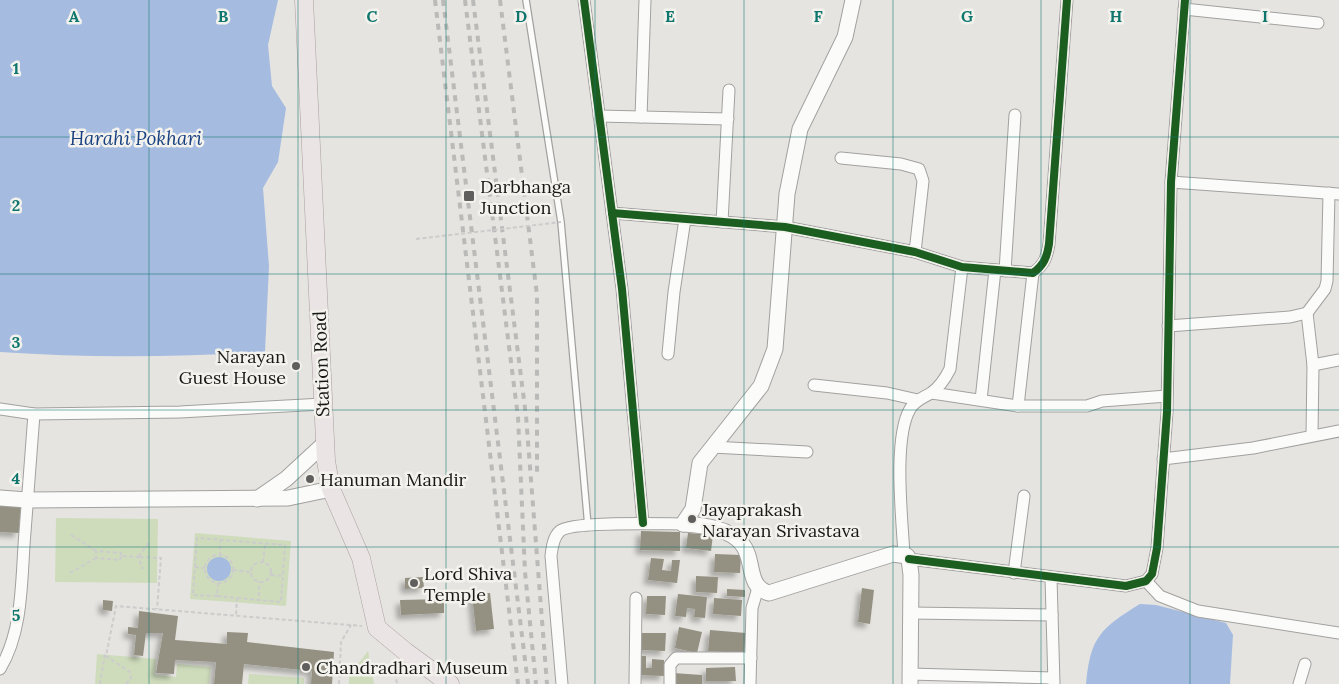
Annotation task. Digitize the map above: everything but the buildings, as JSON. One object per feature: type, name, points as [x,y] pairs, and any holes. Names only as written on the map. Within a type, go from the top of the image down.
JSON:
[{"type":"main road","name":"Station Road","points":[[304,0],[325,443],[331,489],[361,558],[377,628]]},
{"type":"main road","points":[[683,524],[693,509],[700,463],[761,386],[768,371],[775,349],[778,328],[787,194],[800,129],[845,37],[853,0]]},
{"type":"main road","points":[[257,499],[286,479],[325,443]]},
{"type":"main road","points":[[0,498],[27,500],[257,499],[288,498],[331,489]]},
{"type":"main road","points":[[693,509],[702,525]]},
{"type":"main road","points":[[683,524],[702,525],[735,537],[743,544],[754,582],[758,588],[769,593],[776,593],[893,554],[907,556],[910,613],[910,679]]},
{"type":"main road","points":[[377,628],[450,684]]},
{"type":"street","points":[[584,0],[622,289],[643,523]]},
{"type":"street","points":[[641,117],[645,0]]},
{"type":"street","points":[[612,212],[785,227],[915,252],[962,268],[1033,273],[1040,268],[1046,258],[1050,244],[1066,0]]},
{"type":"street","points":[[962,268],[950,370],[944,381],[932,393],[918,400],[910,409],[901,443],[907,556],[1014,573],[1126,586],[1146,581],[1152,574],[1155,566],[1163,459],[1167,396],[1171,182],[1185,5],[1318,23]]},
{"type":"street","points":[[722,222],[729,90]]},
{"type":"street","points":[[981,400],[1000,270],[1015,115]]},
{"type":"street","points":[[599,116],[728,119]]},
{"type":"street","points":[[841,158],[907,164],[919,169],[923,181],[915,252]]},
{"type":"street","points":[[1168,326],[1290,317],[1307,313],[1325,289],[1327,281],[1334,193],[1255,190],[1171,182]]},
{"type":"street","points":[[668,354],[674,292],[685,219]]},
{"type":"street","points":[[1018,406],[1033,273]]},
{"type":"street","points":[[1307,313],[1313,366],[1312,435]]},
{"type":"street","points":[[1313,366],[1339,360]]},
{"type":"street","points":[[814,385],[887,393],[918,400]]},
{"type":"street","points":[[932,393],[1018,406],[1087,406],[1102,401],[1167,396]]},
{"type":"street","points":[[0,409],[34,414],[180,412],[323,404]]},
{"type":"street","points":[[0,669],[8,655],[14,637],[34,414]]},
{"type":"street","points":[[1163,459],[1253,448],[1339,431]]},
{"type":"street","points":[[712,447],[807,452]]},
{"type":"street","points":[[1014,573],[1024,496]]},
{"type":"street","points":[[562,684],[551,556],[558,532],[566,528],[588,526],[643,523],[683,524]]},
{"type":"street","points":[[910,679],[1054,681],[1051,578]]},
{"type":"street","points":[[1146,581],[1160,596],[1198,611],[1339,633]]},
{"type":"street","points":[[750,684],[752,608],[758,588]]},
{"type":"street","points":[[635,684],[636,598]]},
{"type":"street","points":[[910,613],[1052,615]]},
{"type":"street","points":[[670,684],[670,665],[676,658],[751,658]]},
{"type":"street","points":[[1299,684],[1305,664]]},
{"type":"lane","points":[[526,0],[561,222],[588,526]]},
{"type":"path","points":[[416,239],[561,222]]},
{"type":"path","points":[[70,573],[96,558],[120,560],[121,552],[96,551],[71,535]]},
{"type":"path","points":[[197,538],[220,540],[285,545],[281,602],[193,595],[197,538]]},
{"type":"path","points":[[220,540],[220,556]]},
{"type":"path","points":[[138,557],[149,543]]},
{"type":"path","points":[[263,562],[266,544]]},
{"type":"path","points":[[96,551],[96,558]]},
{"type":"path","points":[[120,556],[161,558],[157,609]]},
{"type":"path","points":[[220,556],[229,560],[233,570],[228,580],[218,583],[208,578],[206,568],[212,558],[220,556]]},
{"type":"path","points":[[138,557],[143,569]]},
{"type":"path","points":[[263,562],[270,568],[271,574],[266,580],[260,582],[253,578],[251,572],[255,565],[263,562]]},
{"type":"path","points":[[195,567],[206,568]]},
{"type":"path","points":[[233,570],[251,572]]},
{"type":"path","points":[[271,574],[283,576]]},
{"type":"path","points":[[260,582],[260,600]]},
{"type":"path","points":[[217,596],[218,583]]},
{"type":"path","points":[[236,615],[237,598]]},
{"type":"path","points":[[100,684],[116,606],[377,628]]},
{"type":"path","points":[[339,684],[342,642],[351,625]]},
{"type":"path","points":[[106,652],[110,659],[130,672],[132,678],[126,684]]},
{"type":"green space","points":[[56,518],[158,519],[157,583],[55,582]]},
{"type":"green space","points":[[195,533],[291,541],[286,606],[190,599]]},
{"type":"green space","points":[[368,651],[374,684],[349,684],[349,676]]},
{"type":"green space","points":[[97,654],[156,659],[155,675],[176,677],[177,664],[211,667],[209,684],[95,684]]},
{"type":"green space","points":[[249,674],[304,678],[304,684],[248,684]]},
{"type":"water","name":"Harahi Pokhari","points":[[0,0],[278,0],[268,45],[272,86],[286,108],[278,162],[263,188],[269,266],[265,352],[132,356],[0,352]]},
{"type":"water","points":[[219,557],[224,558],[230,564],[230,574],[224,580],[219,581],[214,580],[208,574],[207,569],[208,564],[214,558]]},
{"type":"water","points":[[1140,604],[1156,605],[1226,623],[1233,635],[1230,684],[1086,684],[1091,655],[1100,635],[1116,620]]},
{"type":"railway","points":[[435,0],[518,684]]},
{"type":"railway","points":[[443,0],[528,684]]},
{"type":"railway","points":[[465,0],[518,417],[525,572],[536,684]]},
{"type":"railway","points":[[473,0],[526,416],[547,684]]},
{"type":"railway","points":[[500,0],[537,295],[537,475]]},
{"type":"cycle path","points":[[584,0],[622,289],[643,523]]},
{"type":"cycle path","points":[[612,213],[785,227],[915,252],[962,267],[1033,273],[1044,260],[1049,244],[1067,0]]},
{"type":"cycle path","points":[[909,559],[1126,586],[1146,581],[1152,574],[1157,548],[1167,412],[1171,182],[1185,0]]},
{"type":"place","name":"Darbhanga Junction","points":[[469,196]]},
{"type":"place","name":"Narayan Guest House","points":[[296,366]]},
{"type":"place","name":"Hanuman Mandir","points":[[310,479]]},
{"type":"place","name":"Jayaprakash Narayan Srivastava","points":[[692,519]]},
{"type":"place","name":"Lord Shiva Temple","points":[[414,583]]},
{"type":"place","name":"Chandradhari Museum","points":[[306,667]]}]
